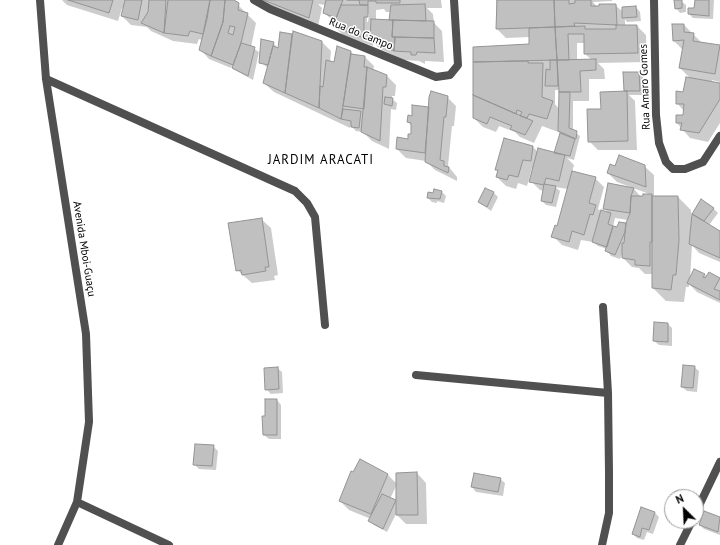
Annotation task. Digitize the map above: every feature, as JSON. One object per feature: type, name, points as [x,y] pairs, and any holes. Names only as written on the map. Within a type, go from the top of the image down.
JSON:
[{"type":"street","name":"Avenida Mboi-Guaçu","points":[[40,0],[46,78],[86,334],[89,422],[77,502],[58,545]]},
{"type":"street","name":"Rua do Campo","points":[[254,0],[270,9],[436,77],[450,75],[458,65],[454,0]]},
{"type":"street","name":"Rua Amaro Gomes","points":[[654,0],[656,115],[659,143],[666,162],[673,169],[685,170],[703,162],[720,136]]},
{"type":"street","points":[[46,78],[296,191],[307,203],[315,217],[325,325]]},
{"type":"street","points":[[602,545],[609,512],[608,393],[603,306]]},
{"type":"street","points":[[416,375],[608,393]]},
{"type":"street","points":[[704,495],[720,462]]},
{"type":"street","points":[[77,502],[169,545]]},
{"type":"street","points":[[680,545],[688,529]]},
{"type":"building","points":[[68,0],[113,0],[109,13]]},
{"type":"building","points":[[125,0],[142,0],[138,20],[121,16]]},
{"type":"building","points":[[149,0],[166,0],[164,33],[141,23],[148,12]]},
{"type":"building","points":[[168,0],[210,0],[203,34],[190,31],[188,36],[164,33]]},
{"type":"building","points":[[210,0],[225,0],[223,22],[211,56],[199,50]]},
{"type":"building","points":[[225,0],[234,0],[239,3],[238,10],[248,13],[241,43],[233,65],[211,56],[223,22]],"holes":[[[230,26],[235,27],[233,35],[228,33]]]},
{"type":"building","points":[[263,0],[313,0],[309,18]]},
{"type":"building","points":[[326,0],[343,0],[336,18],[323,13]]},
{"type":"building","points":[[359,0],[400,0],[400,3],[376,3],[376,1],[368,1],[368,5],[360,5]]},
{"type":"building","points":[[497,0],[554,0],[555,27],[496,29]]},
{"type":"building","points":[[554,0],[569,0],[569,4],[575,3],[575,0],[591,0],[591,6],[599,6],[599,4],[616,4],[617,25],[574,23],[575,26],[555,27]]},
{"type":"building","points":[[674,0],[682,0],[682,8],[675,9]]},
{"type":"building","points":[[695,0],[709,0],[709,16],[688,14],[688,8],[694,8]]},
{"type":"building","points":[[425,4],[426,21],[389,20],[391,5]]},
{"type":"building","points":[[341,5],[368,5],[368,17],[364,17],[364,38],[333,27]]},
{"type":"building","points":[[636,6],[637,17],[622,18],[622,7]]},
{"type":"building","points":[[371,19],[393,20],[392,37],[395,37],[394,51],[370,41]]},
{"type":"building","points":[[393,20],[434,21],[434,38],[392,37]]},
{"type":"building","points":[[672,24],[684,24],[684,32],[694,33],[693,41],[720,45],[715,74],[679,68],[684,40],[673,41]]},
{"type":"building","points":[[616,25],[637,25],[638,53],[584,54],[584,34],[568,34],[569,60],[557,60],[555,27],[585,26],[585,29],[616,29]]},
{"type":"building","points":[[555,27],[557,60],[473,62],[473,47],[529,44],[529,28]]},
{"type":"building","points":[[293,31],[322,41],[319,108],[285,93]]},
{"type":"building","points":[[280,32],[292,34],[285,93],[263,83],[273,46],[278,48]]},
{"type":"building","points":[[395,37],[434,38],[435,53],[417,52],[416,55],[411,55],[411,52],[394,51]]},
{"type":"building","points":[[261,39],[274,42],[268,65],[259,63]]},
{"type":"building","points":[[241,43],[255,47],[248,76],[232,68]]},
{"type":"building","points":[[337,46],[351,51],[341,119],[319,108],[320,86],[323,87],[326,60],[334,62]]},
{"type":"building","points":[[351,54],[365,56],[364,67],[367,67],[364,109],[343,106]]},
{"type":"building","points":[[596,59],[596,70],[580,71],[581,92],[559,92],[557,60]]},
{"type":"building","points":[[550,60],[557,60],[558,86],[545,86],[546,69],[550,70]]},
{"type":"building","points":[[528,61],[528,63],[543,63],[542,97],[553,101],[547,119],[529,114],[527,118],[520,116],[522,112],[517,110],[516,114],[473,95],[473,62]]},
{"type":"building","points":[[367,67],[387,75],[386,87],[383,87],[380,141],[361,132]]},
{"type":"building","points":[[623,72],[639,72],[640,91],[624,91]]},
{"type":"building","points":[[686,77],[720,83],[720,99],[699,133],[680,130],[682,123],[676,123],[676,115],[683,115],[684,104],[676,104],[676,91],[683,92]]},
{"type":"building","points":[[431,91],[448,96],[446,117],[444,117],[440,160],[444,161],[444,166],[449,167],[448,173],[425,162],[429,97]]},
{"type":"building","points":[[627,91],[628,141],[588,142],[587,109],[601,109],[600,92]]},
{"type":"building","points":[[559,92],[570,92],[569,128],[577,131],[576,139],[558,131]]},
{"type":"building","points":[[473,95],[533,121],[525,135],[510,129],[512,126],[490,117],[487,124],[473,118]]},
{"type":"building","points":[[385,97],[393,98],[392,106],[384,104]]},
{"type":"building","points":[[412,105],[429,107],[425,153],[396,149],[397,137],[408,139],[408,134],[411,134],[411,123],[407,122],[408,115],[412,116]]},
{"type":"building","points":[[343,109],[361,111],[359,128],[351,127],[351,121],[341,119]]},
{"type":"building","points":[[560,133],[575,139],[570,156],[554,153]]},
{"type":"building","points":[[504,138],[533,146],[531,161],[523,160],[518,177],[509,175],[507,180],[496,177],[498,170],[495,170]]},
{"type":"building","points":[[538,148],[565,155],[559,181],[546,178],[544,185],[529,182]]},
{"type":"building","points":[[619,155],[645,165],[646,187],[607,173],[610,164],[615,166]]},
{"type":"building","points":[[572,171],[596,177],[589,203],[596,205],[593,215],[590,214],[584,235],[572,231],[569,242],[551,237],[555,225],[557,226]]},
{"type":"building","points":[[608,183],[634,188],[631,196],[630,213],[603,209]]},
{"type":"building","points":[[544,184],[556,186],[552,203],[541,201]]},
{"type":"building","points":[[485,188],[494,192],[487,207],[478,202]]},
{"type":"building","points":[[434,189],[442,191],[440,199],[427,198],[428,192],[433,193]]},
{"type":"building","points":[[643,194],[652,194],[652,242],[650,242],[650,266],[635,265],[635,260],[622,258],[622,243],[624,243],[626,223],[630,213],[631,196],[643,196]]},
{"type":"building","points":[[652,196],[678,196],[679,240],[676,275],[673,275],[671,290],[652,288]]},
{"type":"building","points":[[701,199],[714,208],[704,221],[692,214]]},
{"type":"building","points":[[601,210],[611,213],[608,224],[613,226],[607,247],[592,242]]},
{"type":"building","points":[[692,214],[720,231],[720,258],[689,244]]},
{"type":"building","points":[[262,218],[269,267],[265,267],[266,271],[242,275],[241,270],[236,271],[228,223]]},
{"type":"building","points":[[619,222],[626,223],[625,232],[615,255],[605,251],[613,226],[617,227]]},
{"type":"building","points":[[694,269],[705,274],[703,277],[705,278],[709,272],[720,278],[714,289],[720,291],[720,300],[687,283]]},
{"type":"building","points":[[654,322],[668,323],[668,342],[653,341]]},
{"type":"building","points":[[683,365],[695,366],[693,388],[681,387]]},
{"type":"building","points":[[278,367],[279,389],[265,390],[264,368]]},
{"type":"building","points":[[265,399],[277,399],[277,435],[263,435],[262,416],[265,416]]},
{"type":"building","points":[[195,444],[214,445],[212,466],[193,465]]},
{"type":"building","points":[[360,459],[388,474],[371,514],[339,501],[351,471],[353,472]]},
{"type":"building","points":[[417,472],[418,515],[396,515],[396,473]]},
{"type":"building","points":[[474,473],[501,478],[498,492],[471,487]]},
{"type":"building","points":[[382,494],[396,500],[383,529],[368,521]]},
{"type":"building","points":[[641,507],[655,512],[649,530],[642,528],[640,537],[632,534]]},
{"type":"building","points":[[704,511],[720,517],[718,532],[704,527]]},
{"type":"district","name":"JARDIM ARACATI","points":[[321,160]]}]
